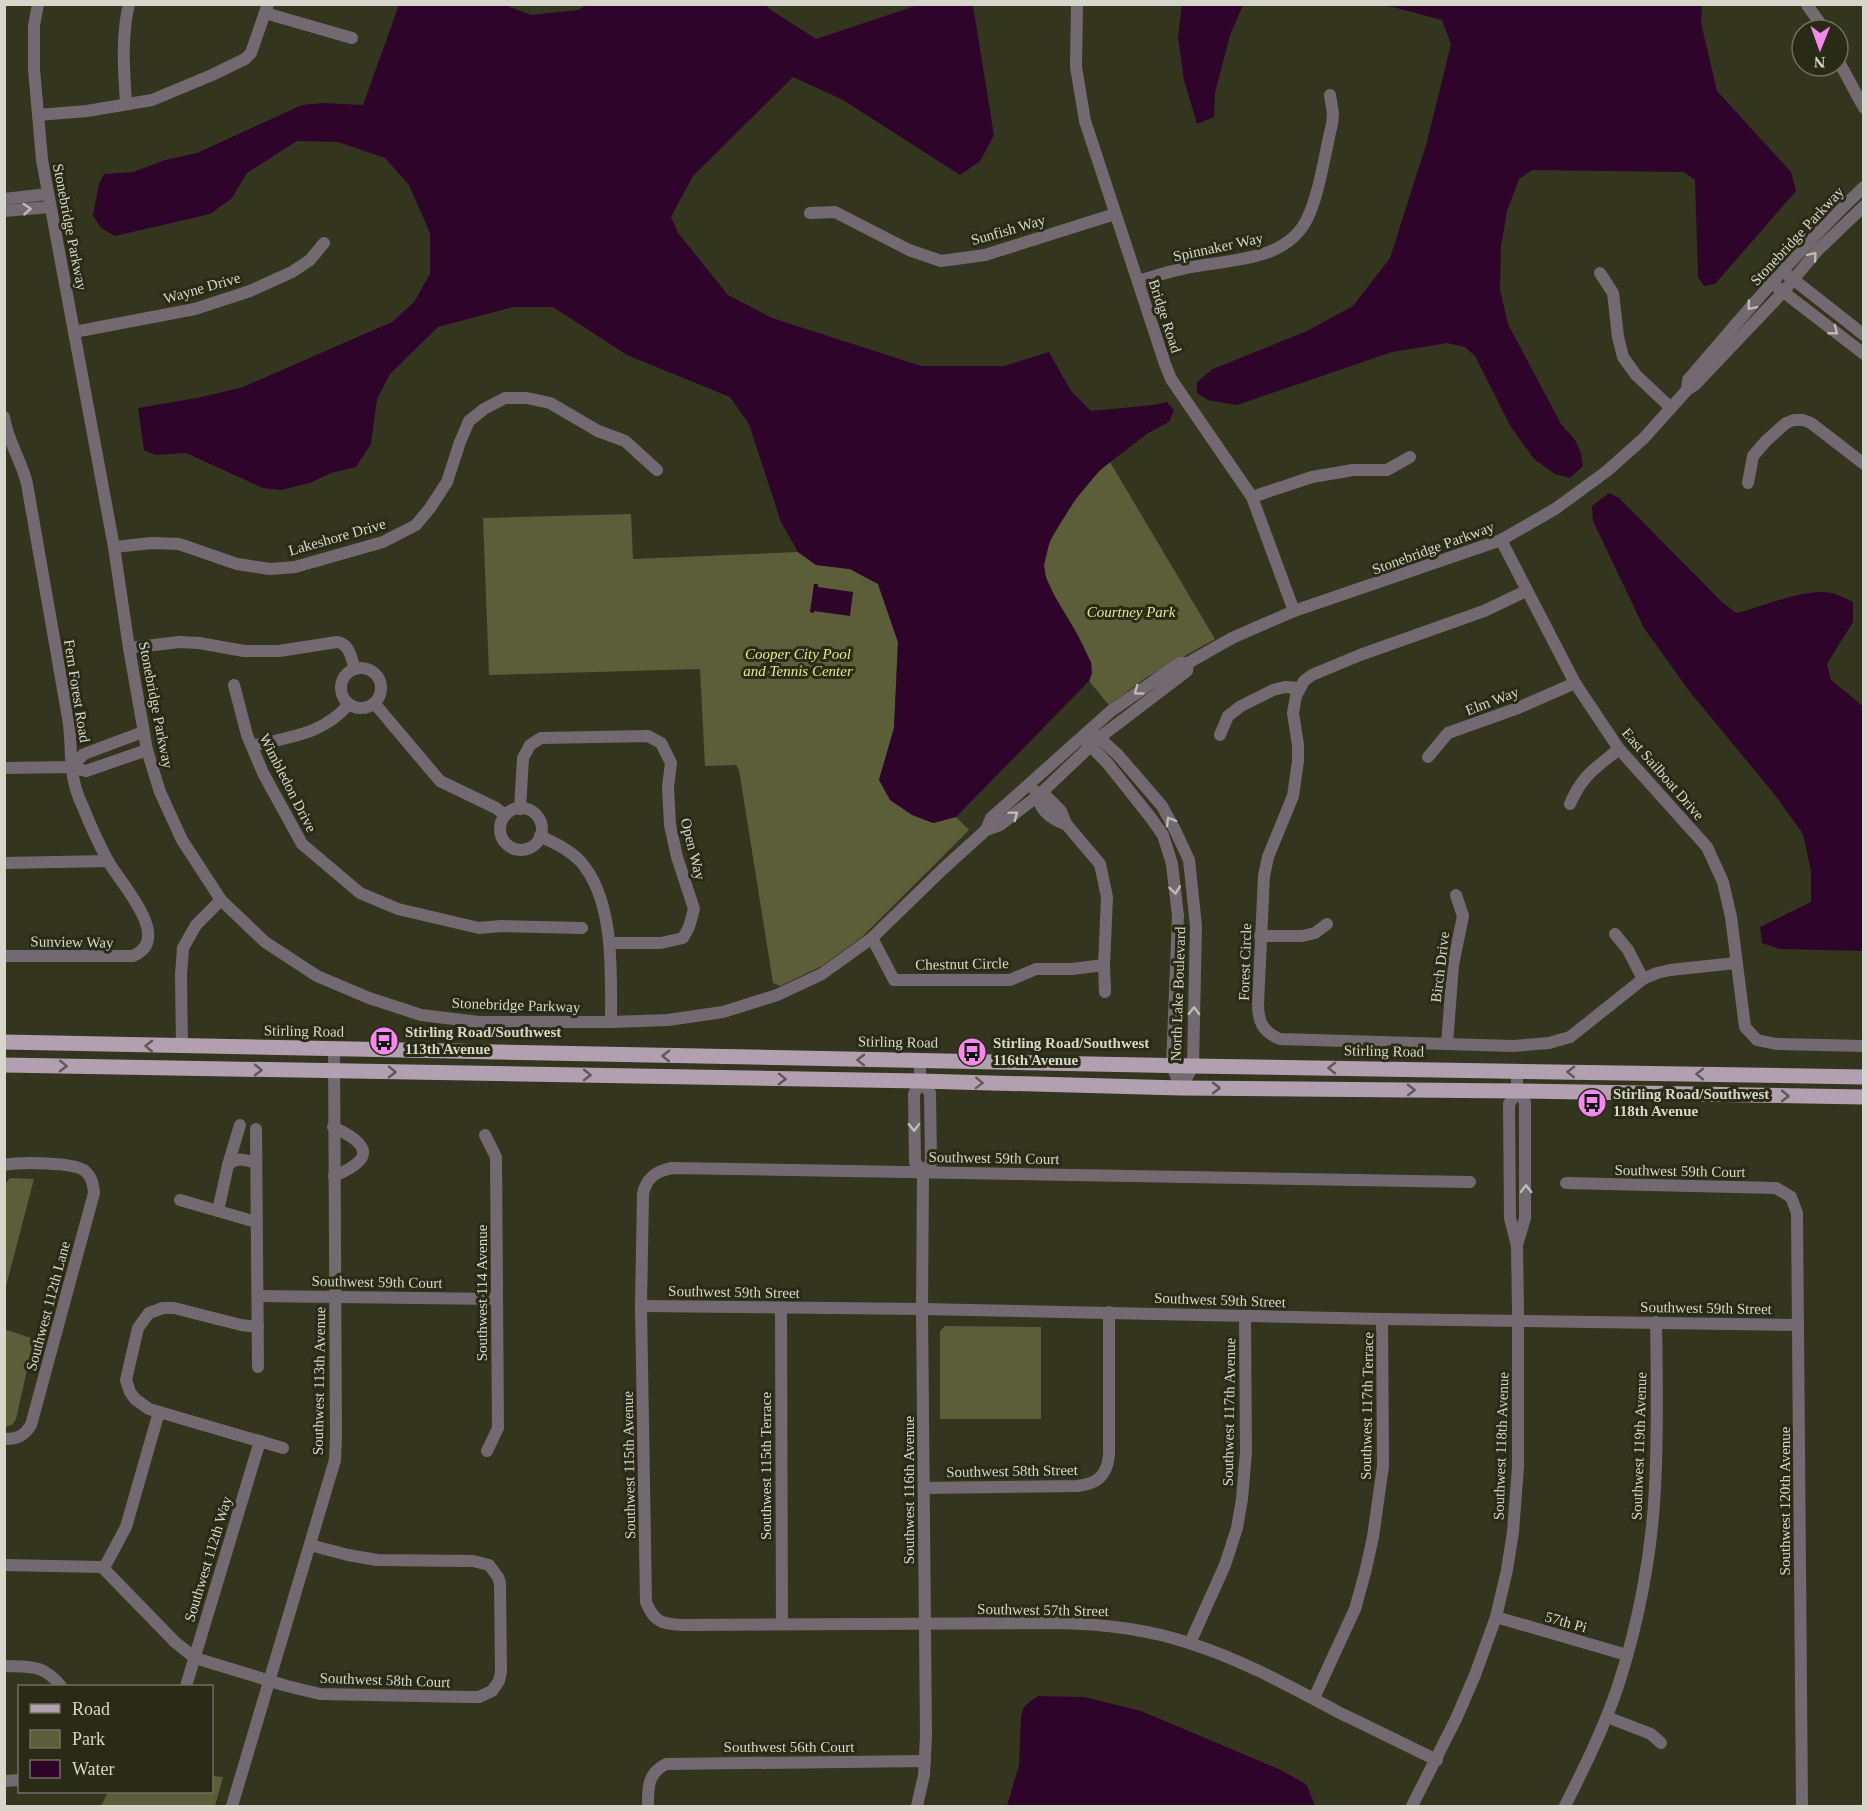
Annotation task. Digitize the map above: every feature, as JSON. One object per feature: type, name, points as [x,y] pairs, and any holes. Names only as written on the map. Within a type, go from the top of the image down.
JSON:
[{"type":"main road","name":"Stirling Road","points":[[4,1042],[1172,1066],[1863,1077]]},
{"type":"main road","points":[[4,1065],[920,1081],[1181,1088],[1863,1097]]},
{"type":"street","name":"Stonebridge Parkway","points":[[38,4],[34,26],[34,69],[42,160],[114,547],[147,750],[160,792],[182,840],[221,900],[265,942],[317,976],[369,998],[421,1015],[479,1022],[611,1022],[668,1020],[723,1012],[777,995],[822,974],[872,938],[986,831],[1000,825],[1040,795],[1090,738]]},
{"type":"street","points":[[126,104],[123,70],[129,4]]},
{"type":"street","name":"Bridge Road","points":[[1077,4],[1076,67],[1085,121],[1171,379],[1252,497],[1294,611]]},
{"type":"street","points":[[1807,5],[1816,18]]},
{"type":"street","points":[[38,115],[87,111],[152,100],[212,75],[245,58],[250,53],[266,9],[352,39]]},
{"type":"street","points":[[1847,78],[1863,108]]},
{"type":"street","name":"Spinnaker Way","points":[[1138,281],[1182,268],[1261,255],[1288,243],[1305,223],[1313,202],[1332,124],[1330,94]]},
{"type":"street","name":"Stonebridge Parkway","points":[[1687,390],[1688,381],[1771,282],[1863,187]]},
{"type":"street","points":[[4,199],[48,194]]},
{"type":"street","name":"Stonebridge Parkway","points":[[986,831],[992,818],[1029,783],[1186,671],[1188,663],[1232,638],[1294,611],[1501,540],[1555,509],[1607,471],[1644,438],[1687,390],[1695,385],[1783,292],[1817,251],[1863,206]]},
{"type":"street","points":[[4,211],[50,207]]},
{"type":"street","name":"Sunfish Way","points":[[810,213],[835,212],[909,250],[941,261],[985,255],[1115,214]]},
{"type":"street","name":"Wayne Drive","points":[[74,332],[195,309],[250,291],[292,272],[310,260],[324,243]]},
{"type":"street","points":[[1782,270],[1863,335]]},
{"type":"street","points":[[1600,273],[1613,293],[1618,337],[1623,357],[1636,375],[1671,408]]},
{"type":"street","points":[[1771,282],[1863,354]]},
{"type":"street","name":"Lakeshore Drive","points":[[114,547],[152,543],[179,544],[237,564],[270,569],[295,567],[383,542],[416,525],[447,482],[469,421],[484,409],[505,398],[526,398],[550,403],[598,430],[625,441],[657,470]]},
{"type":"street","name":"Fern Forest Road","points":[[4,417],[27,484],[69,722],[74,783],[82,806],[108,861],[146,922],[148,940],[145,948],[139,953]]},
{"type":"street","points":[[1748,483],[1753,456],[1786,423],[1794,420],[1811,423],[1863,464]]},
{"type":"street","points":[[1252,497],[1312,477],[1353,470],[1387,470],[1410,457]]},
{"type":"street","name":"East Sailboat Drive","points":[[1501,540],[1575,683],[1619,749],[1707,847],[1723,882],[1731,917],[1745,1027],[1757,1040],[1776,1044],[1863,1046]]},
{"type":"street","points":[[1220,735],[1228,716],[1241,706],[1273,690],[1285,687],[1299,688],[1312,675],[1360,655],[1484,611],[1526,591]]},
{"type":"street","points":[[129,648],[179,642],[244,651],[270,652],[337,642],[342,643],[349,651],[355,669]]},
{"type":"street","points":[[355,669],[368,669],[379,677],[381,696],[375,704],[359,709],[349,704],[343,697],[341,684],[349,672],[355,669]]},
{"type":"street","name":"Elm Way","points":[[1428,757],[1448,733],[1518,708],[1575,683]]},
{"type":"street","name":"Wimbledon Drive","points":[[234,685],[252,746],[263,773],[302,844],[360,893],[398,909],[479,928],[582,927]]},
{"type":"street","name":"Forest Circle","points":[[1299,688],[1293,713],[1298,745],[1293,796],[1265,866],[1258,1016],[1270,1035],[1280,1039],[1513,1046],[1549,1043],[1570,1037],[1643,979],[1670,970],[1736,963]]},
{"type":"street","points":[[252,746],[321,728],[333,721],[349,704]]},
{"type":"street","points":[[375,704],[440,781],[496,808],[505,815]]},
{"type":"street","points":[[72,767],[84,754],[143,732]]},
{"type":"street","name":"Open Way","points":[[520,809],[523,758],[530,745],[542,738],[648,736],[661,743],[671,763],[668,787],[670,825],[677,857],[694,909],[683,938],[661,943],[610,944]]},
{"type":"street","name":"North Lake Boulevard","points":[[1090,738],[1163,835],[1172,864],[1178,916],[1172,1066],[1181,1088]]},
{"type":"street","name":"North Lake Boulevard","points":[[1090,738],[1118,755],[1162,806],[1189,860],[1196,926],[1193,1066],[1181,1088]]},
{"type":"street","points":[[1570,804],[1577,787],[1588,774],[1619,749]]},
{"type":"street","points":[[4,768],[72,767],[86,771],[147,750]]},
{"type":"street","points":[[1029,783],[1040,795],[1042,808],[1054,820],[1067,825],[1100,864],[1107,897],[1105,992]]},
{"type":"street","points":[[514,809],[520,809],[533,812],[538,817],[542,830],[532,846],[526,849],[514,849],[508,846],[500,833],[500,826],[505,815],[514,809]]},
{"type":"street","points":[[540,836],[570,852],[580,862],[601,901],[610,944],[611,1022]]},
{"type":"street","points":[[4,863],[108,861]]},
{"type":"street","name":"Birch Drive","points":[[1447,1044],[1453,965],[1462,916],[1456,895]]},
{"type":"street","points":[[182,1047],[183,948],[196,925],[221,900]]},
{"type":"street","points":[[1260,936],[1302,936],[1316,933],[1327,924]]},
{"type":"street","points":[[1615,934],[1628,950],[1643,979]]},
{"type":"street","name":"Chestnut Circle","points":[[872,938],[894,980],[1010,980],[1036,969],[1072,969],[1104,965]]},
{"type":"street","name":"Sunview Way","points":[[4,956],[125,957],[139,953]]},
{"type":"street","name":"Southwest 113th Avenue","points":[[232,1806],[334,1460],[336,1437],[334,1049]]},
{"type":"street","name":"Southwest 116th Avenue","points":[[917,1806],[924,1775],[927,1736],[922,1309],[923,1172],[931,1163],[930,1093],[920,1081],[920,1061]]},
{"type":"street","name":"Southwest 118th Avenue","points":[[1412,1806],[1437,1760],[1475,1675],[1496,1617],[1513,1532],[1518,1467],[1518,1320],[1517,1246],[1510,1218],[1509,1104],[1517,1091],[1517,1071]]},
{"type":"street","points":[[218,1211],[240,1125]]},
{"type":"street","points":[[333,1127],[354,1138],[364,1150],[362,1158],[357,1163],[334,1176]]},
{"type":"street","points":[[256,1129],[258,1367]]},
{"type":"street","name":"Southwest 114 Avenue","points":[[484,1135],[496,1157],[498,1428],[487,1451]]},
{"type":"street","points":[[228,1165],[239,1159],[256,1163]]},
{"type":"street","name":"Southwest 112th Lane","points":[[4,1165],[69,1164],[84,1170],[91,1178],[94,1193],[31,1425],[27,1433],[21,1437],[4,1439]]},
{"type":"street","name":"Southwest 59th Court","points":[[641,1306],[643,1194],[647,1181],[657,1172],[672,1168],[1470,1182]]},
{"type":"street","name":"Southwest 59th Court","points":[[1566,1183],[1776,1188],[1791,1197]]},
{"type":"street","name":"Southwest 120th Avenue","points":[[1791,1197],[1797,1213],[1802,1806]]},
{"type":"street","points":[[180,1200],[256,1222]]},
{"type":"street","name":"Southwest 59th Court","points":[[258,1296],[497,1299]]},
{"type":"street","name":"Southwest 59th Street","points":[[641,1306],[1798,1325]]},
{"type":"street","name":"Southwest 115th Avenue","points":[[641,1306],[646,1602],[657,1620]]},
{"type":"street","points":[[258,1327],[174,1308],[164,1308],[149,1313],[138,1328],[126,1380],[135,1399],[159,1412],[283,1448]]},
{"type":"street","name":"Southwest 115th Terrace","points":[[781,1308],[782,1624]]},
{"type":"street","name":"Southwest 58th Street","points":[[924,1488],[1077,1486],[1099,1478],[1107,1469],[1109,1455],[1109,1312]]},
{"type":"street","name":"Southwest 117th Avenue","points":[[1190,1643],[1225,1565],[1237,1528],[1242,1499],[1246,1452],[1245,1316]]},
{"type":"street","name":"Southwest 117th Terrace","points":[[1314,1698],[1354,1609],[1373,1537],[1383,1466],[1382,1319]]},
{"type":"street","name":"Southwest 119th Avenue","points":[[1565,1806],[1607,1717],[1627,1655],[1647,1565],[1655,1487],[1656,1322]]},
{"type":"street","points":[[4,1565],[103,1567],[126,1527],[159,1412]]},
{"type":"street","name":"Southwest 112th Way","points":[[186,1685],[260,1441]]},
{"type":"street","name":"Southwest 58th Court","points":[[103,1567],[175,1642],[195,1658],[306,1691],[335,1696],[479,1697],[492,1691],[499,1681],[501,1672],[502,1593],[498,1577],[489,1565],[473,1561],[370,1559],[310,1545]]},
{"type":"street","name":"57th Pi","points":[[1496,1617],[1627,1655]]},
{"type":"street","name":"Southwest 57th Street","points":[[657,1620],[669,1625],[1086,1624],[1116,1626],[1190,1643],[1247,1666],[1437,1760]]},
{"type":"street","points":[[4,1666],[29,1666],[49,1672],[60,1685]]},
{"type":"street","points":[[1607,1717],[1651,1734],[1661,1743]]},
{"type":"street","name":"Southwest 56th Court","points":[[648,1806],[649,1779],[666,1764],[925,1761]]},
{"type":"green space","name":"Courtney Park","points":[[1110,462],[1215,639],[1147,677],[1109,705],[1089,681],[1088,657],[1077,632],[1055,597],[1044,567],[1048,546],[1069,510],[1090,481]]},
{"type":"green space","name":"Cooper City Pool and Tennis Center","points":[[631,514],[633,559],[798,552],[816,565],[850,569],[878,584],[898,642],[894,728],[879,780],[933,823],[956,817],[969,830],[862,937],[822,966],[780,986],[773,983],[739,770],[736,765],[705,766],[700,669],[489,675],[483,518]]},
{"type":"green space","points":[[10,1178],[34,1179],[5,1290],[5,1184]]},
{"type":"green space","points":[[945,1326],[1041,1327],[1041,1419],[940,1419],[940,1331]]},
{"type":"green space","points":[[4,1329],[34,1339],[16,1419],[12,1425],[5,1427]]},
{"type":"green space","points":[[213,1776],[223,1777],[215,1806],[101,1806],[108,1793],[213,1793]]},
{"type":"water","points":[[588,4],[767,5],[768,8],[816,39],[918,5],[973,6],[994,135],[980,161],[960,175],[843,100],[793,77],[693,176],[671,217],[678,233],[728,295],[772,318],[921,366],[1004,366],[1049,352],[1071,391],[1091,411],[1167,402],[1174,410],[1169,422],[1148,433],[1100,470],[1074,501],[1050,540],[1044,565],[1046,578],[1091,662],[1092,673],[1089,681],[956,817],[933,823],[912,815],[890,800],[879,780],[894,728],[898,642],[878,584],[850,569],[816,565],[798,552],[781,522],[749,424],[730,397],[627,355],[553,307],[513,307],[438,327],[390,374],[377,399],[371,444],[356,467],[331,473],[310,483],[281,490],[263,488],[186,453],[156,455],[144,450],[138,408],[243,387],[392,322],[414,302],[430,274],[430,233],[409,185],[385,158],[338,142],[297,141],[247,173],[232,198],[210,214],[115,236],[101,228],[93,215],[99,184],[104,174],[133,172],[165,160],[197,153],[302,105],[323,103],[363,105],[399,5],[505,5],[531,15],[578,10]]},
{"type":"water","points":[[1182,4],[1243,5],[1230,35],[1215,93],[1214,117],[1197,124],[1184,80],[1178,37]]},
{"type":"water","points":[[1385,5],[1702,5],[1701,23],[1717,91],[1791,172],[1796,191],[1715,284],[1704,286],[1698,277],[1695,180],[1684,172],[1532,170],[1519,179],[1507,211],[1501,246],[1500,290],[1508,324],[1561,424],[1575,440],[1581,453],[1583,466],[1570,478],[1555,474],[1534,459],[1511,427],[1475,356],[1465,347],[1447,343],[1392,352],[1237,405],[1208,400],[1197,393],[1197,382],[1213,369],[1307,331],[1353,306],[1390,258],[1427,142],[1451,44],[1442,20]]},
{"type":"water","points":[[1609,493],[1619,498],[1722,602],[1736,613],[1810,593],[1832,593],[1853,602],[1853,622],[1827,664],[1831,680],[1863,706],[1863,951],[1780,949],[1762,943],[1760,927],[1811,902],[1811,871],[1803,834],[1775,795],[1690,692],[1644,628],[1593,521],[1592,506]]},
{"type":"water","points":[[814,584],[818,584],[818,587],[853,592],[850,616],[810,612]]},
{"type":"water","points":[[1038,1696],[1084,1697],[1141,1711],[1281,1770],[1307,1785],[1315,1806],[1007,1806],[1019,1765],[1023,1709]]},
{"type":"place","name":"Stirling Road/Southwest 113th Avenue","points":[[384,1041]]},
{"type":"place","name":"Stirling Road/Southwest 116th Avenue","points":[[972,1052]]},
{"type":"place","name":"Stirling Road/Southwest 118th Avenue","points":[[1592,1103]]}]
